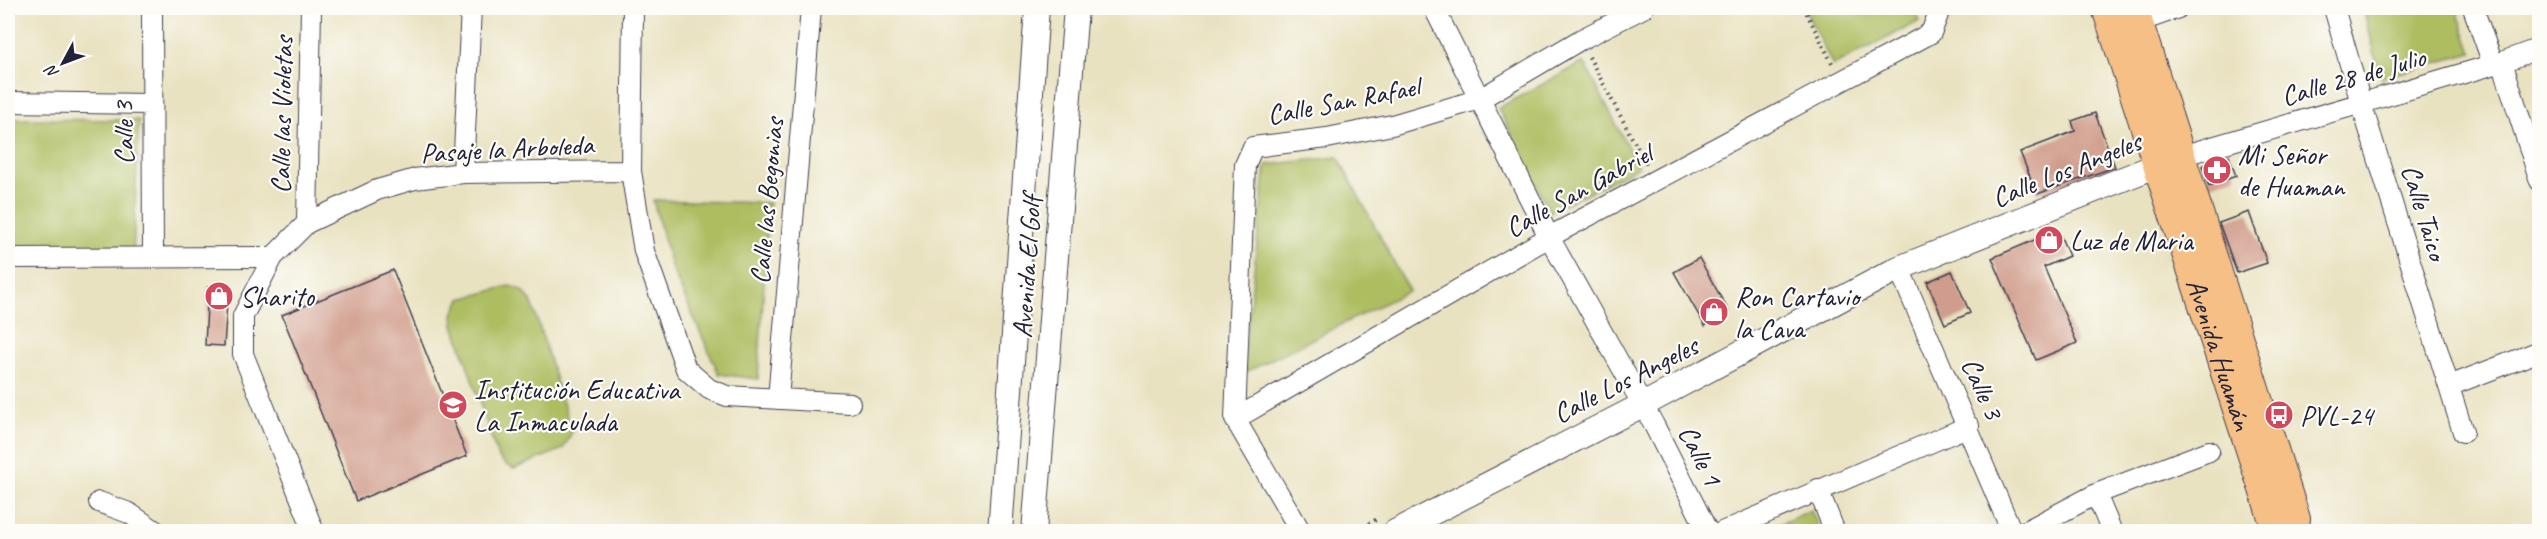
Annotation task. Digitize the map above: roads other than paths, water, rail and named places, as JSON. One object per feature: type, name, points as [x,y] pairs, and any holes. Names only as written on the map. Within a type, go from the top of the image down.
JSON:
[{"type":"main road","name":"Avenida Huamán","points":[[2107,8],[2170,160],[2299,531]]},
{"type":"main road","name":"Avenida Huamán","points":[[2135,15],[2170,160],[2236,406],[2278,531]]},
{"type":"street","name":"Calle 3","points":[[152,8],[153,258]]},
{"type":"street","name":"Calle las Violetas","points":[[307,223],[311,8]]},
{"type":"street","points":[[464,173],[471,8]]},
{"type":"street","points":[[633,8],[631,171],[644,251],[686,369],[709,389],[727,396],[850,403]]},
{"type":"street","name":"Calle las Begonias","points":[[778,399],[811,8]]},
{"type":"street","name":"Avenida El Golf","points":[[999,531],[1037,8]]},
{"type":"street","name":"Avenida El Golf","points":[[1034,531],[1076,8]]},
{"type":"street","name":"Calle 1","points":[[1434,8],[1549,237],[1642,405],[1708,531]]},
{"type":"street","name":"Calle San Rafael","points":[[1235,419],[1245,165],[1253,147],[1327,138],[1392,125],[1480,99],[1581,40],[1643,8]]},
{"type":"street","name":"Calle San Gabriel","points":[[1235,419],[1549,237],[1931,33],[1939,12],[1937,8]]},
{"type":"street","points":[[2135,15],[2178,8]]},
{"type":"street","name":"Calle Taico","points":[[2334,8],[2361,103],[2463,432]]},
{"type":"street","points":[[2473,8],[2497,63],[2540,182]]},
{"type":"street","name":"Calle 28 de Julio","points":[[2170,160],[2497,63],[2540,48]]},
{"type":"street","points":[[8,102],[151,104]]},
{"type":"street","name":"Calle Los Angeles","points":[[1395,531],[1642,405],[1899,268],[2170,160]]},
{"type":"street","name":"Pasaje la Arboleda","points":[[314,531],[243,354],[243,316],[273,256],[307,223],[377,190],[415,179],[464,173],[631,171]]},
{"type":"street","points":[[8,258],[273,256]]},
{"type":"street","name":"Calle 3","points":[[1899,268],[1969,426],[2012,531]]},
{"type":"street","points":[[2449,386],[2540,351]]},
{"type":"street","points":[[1007,411],[1045,411]]},
{"type":"street","points":[[1235,419],[1301,531]]},
{"type":"street","points":[[1722,531],[1969,426]]},
{"type":"street","points":[[2024,531],[2097,494],[2209,451]]},
{"type":"street","points":[[1818,489],[1835,531]]},
{"type":"street","points":[[2097,494],[2112,531]]},
{"type":"street","points":[[99,502],[129,513],[157,531]]},
{"type":"place","name":"Mi Señor de Huaman","points":[[2217,170]]},
{"type":"place","name":"Luz de Maria","points":[[2049,240]]},
{"type":"place","name":"Sharito","points":[[219,296]]},
{"type":"place","name":"Ron Cartavio la Cava","points":[[1714,312]]},
{"type":"place","name":"Institución Educativa La Inmaculada","points":[[453,405]]},
{"type":"place","name":"PVL-24","points":[[2279,415]]}]
